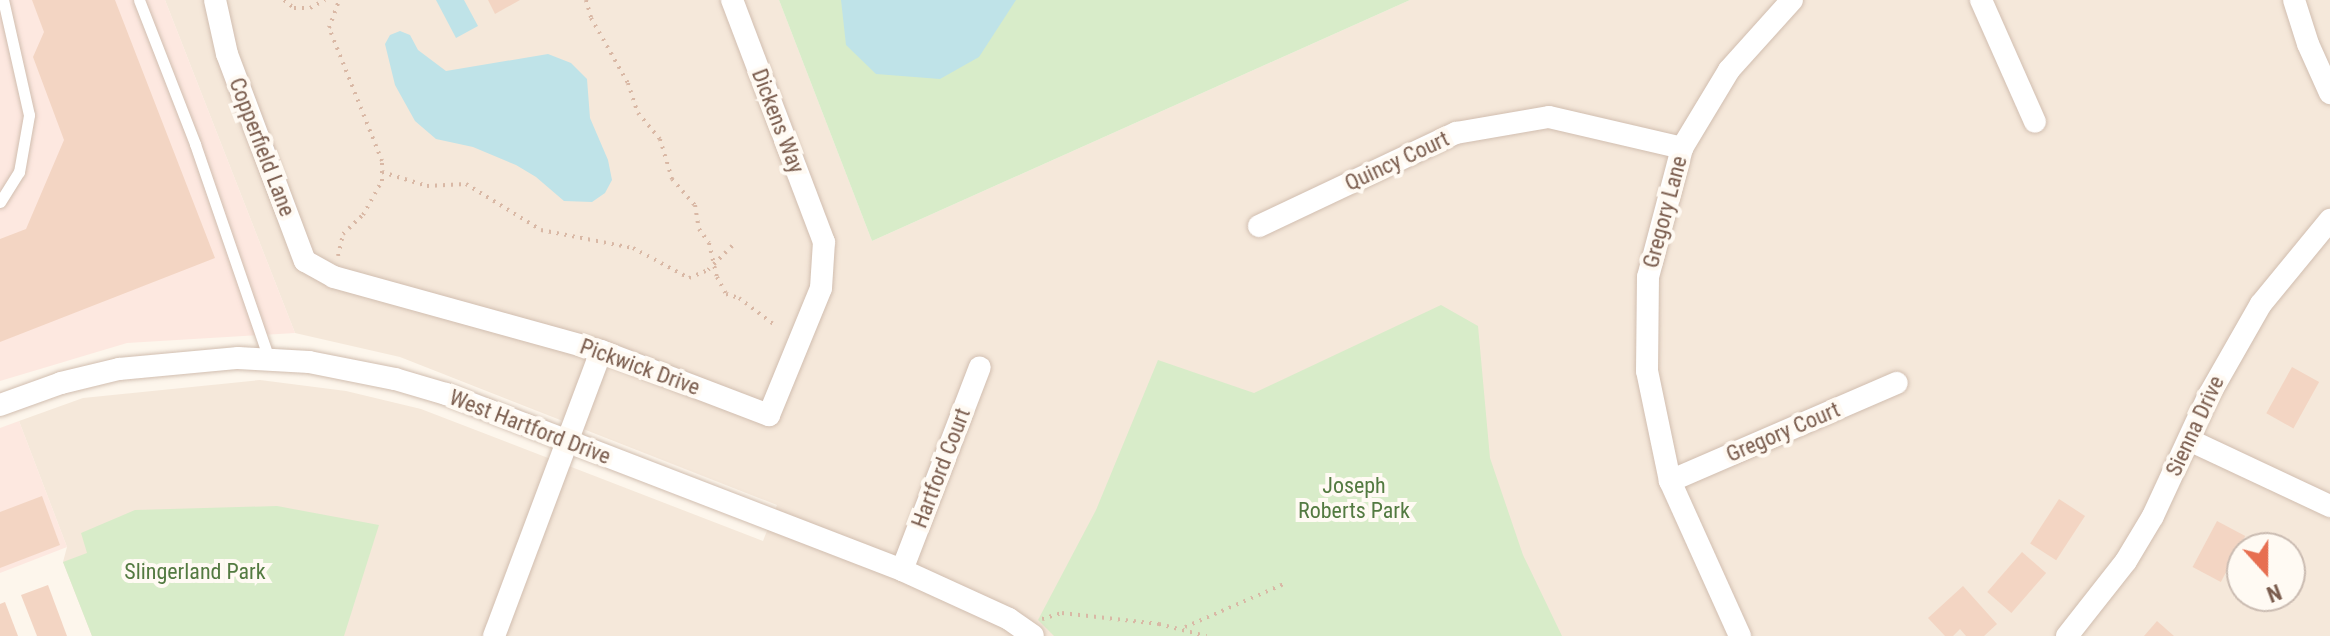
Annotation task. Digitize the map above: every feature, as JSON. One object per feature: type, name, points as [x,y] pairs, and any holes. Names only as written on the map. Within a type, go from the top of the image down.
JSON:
[{"type":"street","name":"Copperfield Lane","points":[[215,0],[227,54],[305,261],[334,277]]},
{"type":"street","name":"Dickens Way","points":[[732,0],[824,242]]},
{"type":"street","name":"Gregory Lane","points":[[1740,636],[1670,481],[1647,371],[1648,277],[1682,148],[1729,70],[1792,0]]},
{"type":"street","points":[[1981,0],[2035,122]]},
{"type":"street","points":[[2294,0],[2308,44],[2330,93]]},
{"type":"street","name":"Quincy Court","points":[[1259,226],[1456,133],[1549,117],[1682,148]]},
{"type":"street","name":"Sienna Drive","points":[[2067,636],[2126,561],[2231,352],[2261,304],[2330,220]]},
{"type":"street","name":"Pickwick Drive","points":[[334,277],[601,351],[769,415],[821,288],[824,242]]},
{"type":"street","points":[[494,636],[601,351]]},
{"type":"street","name":"West Hartford Drive","points":[[0,405],[61,383],[119,369],[238,358],[309,362],[395,379],[446,394],[902,570],[1027,632]]},
{"type":"street","name":"Hartford Court","points":[[902,570],[980,367]]},
{"type":"street","name":"Gregory Court","points":[[1670,481],[1897,383]]},
{"type":"street","points":[[2189,440],[2330,506]]},
{"type":"lane","points":[[0,202],[19,172],[29,115],[3,0]]},
{"type":"lane","points":[[139,0],[195,144],[269,359]]},
{"type":"path","points":[[284,0],[294,8],[310,8],[325,0]]},
{"type":"path","points":[[334,277],[343,234],[363,215],[382,181],[382,161],[329,28],[339,0]]},
{"type":"path","points":[[586,0],[591,18],[628,83],[638,113],[660,139],[672,179],[695,205],[699,229],[709,243],[726,294],[739,298],[776,326]]},
{"type":"path","points":[[382,172],[427,186],[466,184],[541,230],[633,248],[689,278],[714,264],[733,245]]},
{"type":"path","points":[[1183,628],[1284,584]]},
{"type":"path","points":[[1027,632],[1062,613],[1183,628],[1206,636]]},
{"type":"shaded area","points":[[0,0],[165,0],[295,333],[127,343],[0,381]]},
{"type":"shaded area","points":[[165,0],[779,0],[872,241],[1410,0],[2330,0],[2330,636],[92,636],[63,562],[67,547],[19,421],[83,398],[260,380],[346,391],[421,409],[763,541],[777,505],[400,357],[295,333]]},
{"type":"shaded area","points":[[19,421],[67,547],[0,573],[0,428]]},
{"type":"green space","points":[[779,0],[1410,0],[872,241]]},
{"type":"green space","name":"Joseph Roberts Park","points":[[1441,305],[1478,326],[1490,458],[1523,555],[1562,636],[1054,636],[1038,620],[1096,510],[1158,360],[1254,393]]},
{"type":"green space","name":"Slingerland Park","points":[[277,506],[379,525],[344,636],[92,636],[63,562],[87,553],[81,533],[135,510]]},
{"type":"water","points":[[436,0],[464,0],[478,26],[456,38]]},
{"type":"water","points":[[841,0],[1016,0],[979,57],[940,79],[876,74],[846,45]]},
{"type":"water","points":[[400,31],[410,35],[418,50],[446,71],[548,54],[571,63],[587,79],[590,118],[608,160],[612,180],[605,193],[592,202],[564,201],[516,165],[473,147],[436,139],[415,121],[395,85],[385,44],[390,35]]},
{"type":"building","points":[[32,0],[115,0],[215,258],[0,342],[0,239],[26,229],[64,140],[33,57],[44,32]]},
{"type":"building","points":[[488,0],[520,0],[495,14]]},
{"type":"building","points":[[2292,367],[2319,382],[2293,428],[2266,413]]},
{"type":"building","points":[[42,496],[60,545],[0,568],[0,512]]},
{"type":"building","points":[[2059,499],[2085,516],[2056,560],[2030,543]]},
{"type":"building","points":[[2217,521],[2238,532],[2226,532],[2226,572],[2221,582],[2193,567]]},
{"type":"building","points":[[2022,552],[2046,573],[2011,613],[1987,592]]},
{"type":"building","points":[[48,585],[67,636],[37,636],[21,595]]},
{"type":"building","points":[[1963,586],[1997,624],[1984,636],[1966,636],[1960,629],[1953,636],[1945,636],[1928,618]]},
{"type":"building","points":[[5,602],[18,636],[0,636],[0,604]]},
{"type":"building","points":[[2157,621],[2174,636],[2144,636]]}]
